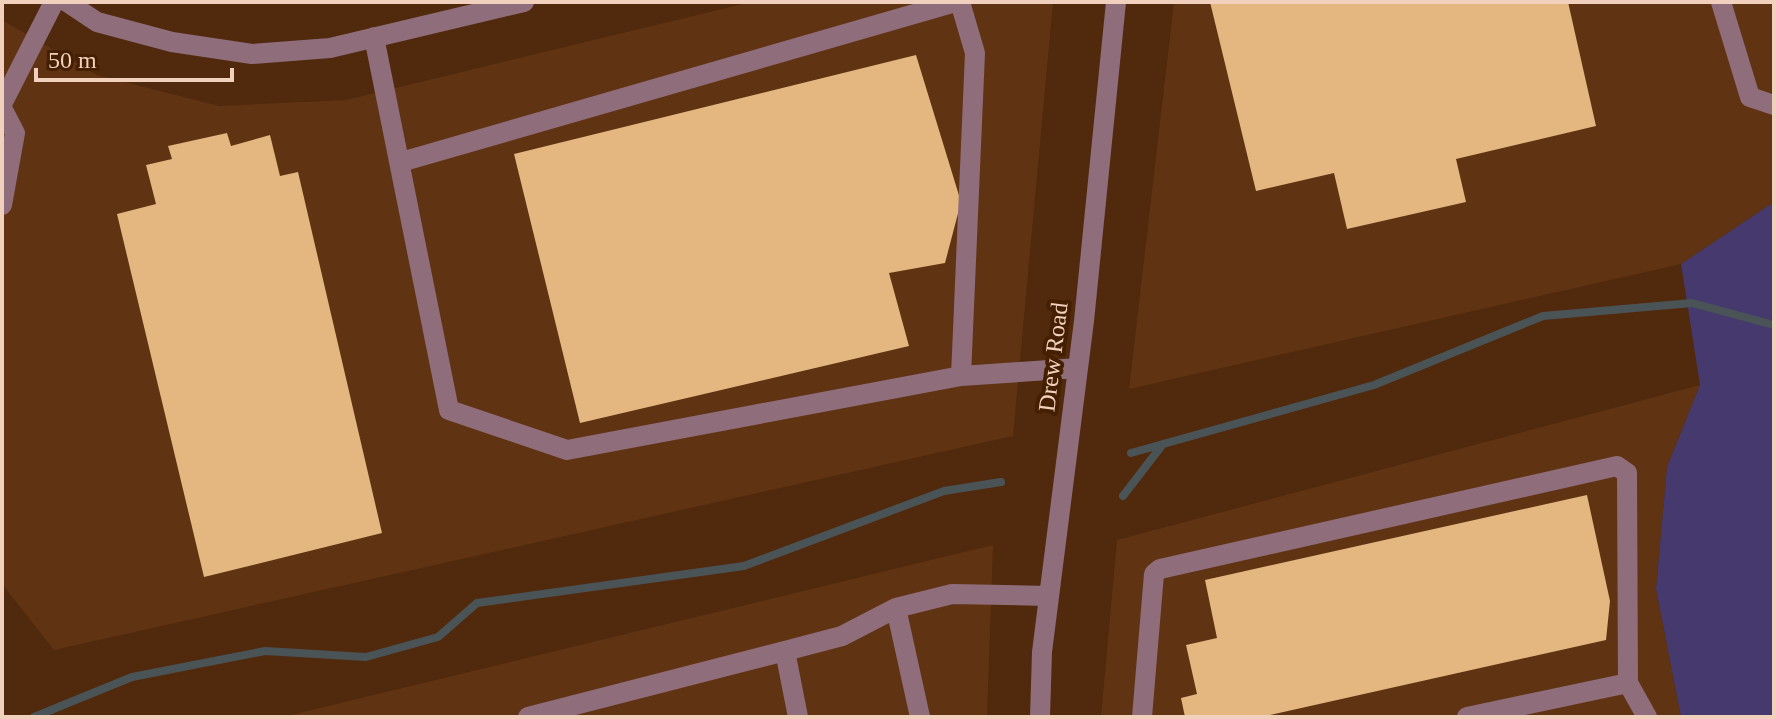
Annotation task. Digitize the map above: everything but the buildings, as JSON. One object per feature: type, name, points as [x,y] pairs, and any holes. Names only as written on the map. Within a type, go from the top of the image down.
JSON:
[{"type":"street","points":[[2,205],[15,133],[2,106],[54,2]]},
{"type":"street","points":[[67,2],[97,22],[172,42],[252,54],[330,48],[524,2]]},
{"type":"street","points":[[401,162],[958,2],[975,53],[961,376]]},
{"type":"street","name":"Drew Road","points":[[1040,717],[1042,652],[1078,368],[1116,2]]},
{"type":"street","points":[[1721,2],[1750,97],[1774,105]]},
{"type":"street","points":[[374,37],[449,410],[567,450],[961,376],[1078,368]]},
{"type":"street","points":[[1142,717],[1154,574],[1160,569],[1617,466],[1627,473],[1628,683],[1647,717]]},
{"type":"street","points":[[528,717],[842,636],[896,608],[952,594],[1049,596]]},
{"type":"street","points":[[896,608],[920,717]]},
{"type":"street","points":[[785,651],[798,717]]},
{"type":"street","points":[[1467,717],[1628,683]]},
{"type":"shaded area","points":[[751,2],[1053,2],[1013,436],[54,650],[2,584],[2,20],[97,75],[219,106],[346,100]]},
{"type":"shaded area","points":[[1174,2],[1774,2],[1774,202],[1681,264],[1129,389]]},
{"type":"shaded area","points":[[1774,202],[1774,717],[1681,717],[1656,589],[1667,467],[1700,385],[1681,264]]},
{"type":"shaded area","points":[[1700,385],[1667,467],[1656,589],[1681,717],[1101,717],[1117,540]]},
{"type":"shaded area","points":[[993,545],[987,717],[283,717]]},
{"type":"waterway","points":[[1131,453],[1374,385],[1543,316],[1692,303],[1774,325]]},
{"type":"waterway","points":[[1123,496],[1163,444]]},
{"type":"waterway","points":[[34,717],[132,677],[265,651],[366,657],[438,637],[477,603],[744,566],[944,491],[1001,482]]}]
